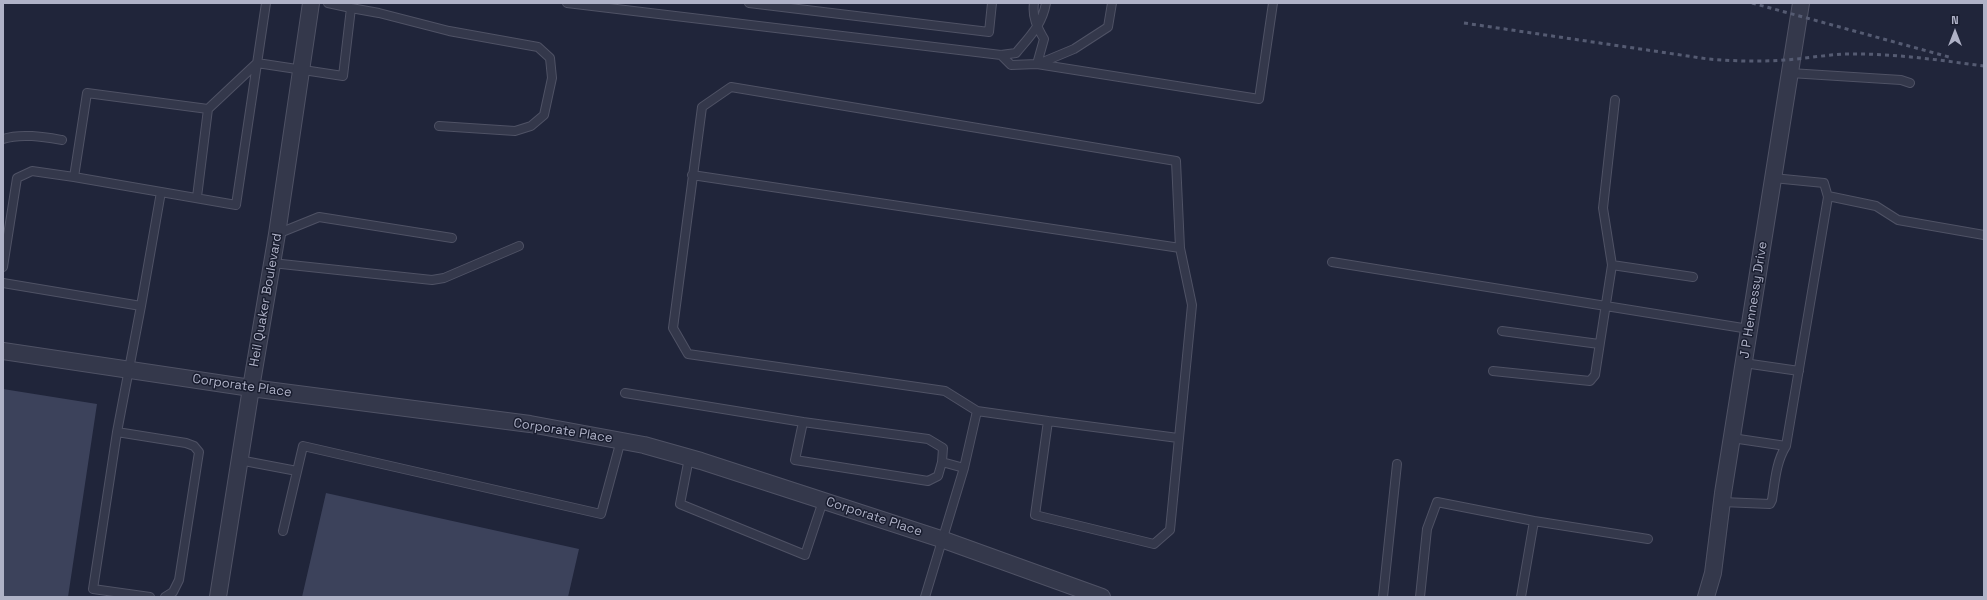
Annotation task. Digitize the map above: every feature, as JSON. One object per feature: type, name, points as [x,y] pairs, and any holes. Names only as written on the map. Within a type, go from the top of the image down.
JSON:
[{"type":"street","name":"Heil Quaker Boulevard","points":[[218,597],[239,460],[277,234],[311,3]]},
{"type":"street","name":"J P Hennessy Drive","points":[[1706,597],[1713,573],[1722,502],[1801,3]]},
{"type":"street","name":"Corporate Place","points":[[3,351],[251,388],[530,424],[621,440],[689,458],[944,540],[1102,597]]},
{"type":"lane","points":[[3,267],[17,178],[32,171],[197,197],[236,205],[266,3]]},
{"type":"lane","points":[[328,3],[379,13],[449,31],[538,47],[550,58],[552,78],[544,115],[531,126],[515,131],[439,126]]},
{"type":"lane","points":[[567,3],[1001,55],[1016,53],[1037,28],[1044,16],[1046,3]]},
{"type":"lane","points":[[749,3],[989,32],[992,3]]},
{"type":"lane","points":[[1034,3],[1032,11],[1037,28],[1044,39],[1037,64]]},
{"type":"lane","points":[[1037,64],[1074,49],[1108,27],[1112,3]]},
{"type":"lane","points":[[1001,55],[1011,65],[1037,64],[1259,99],[1273,3]]},
{"type":"lane","points":[[258,62],[343,76],[351,8]]},
{"type":"lane","points":[[197,197],[208,109],[258,62]]},
{"type":"lane","points":[[1790,73],[1900,80],[1910,84]]},
{"type":"lane","points":[[1048,421],[1036,515],[1154,544],[1170,530],[1192,305],[1180,248],[1176,160],[731,87],[702,107],[673,328],[688,354],[945,391],[977,411],[1178,438]]},
{"type":"lane","points":[[74,178],[87,93],[208,109]]},
{"type":"lane","points":[[1493,371],[1590,381],[1595,375],[1612,265],[1604,208],[1614,100]]},
{"type":"lane","points":[[3,139],[9,137],[32,137],[62,140]]},
{"type":"lane","points":[[692,175],[1180,248]]},
{"type":"lane","points":[[1722,502],[1761,505],[1770,504],[1772,500],[1780,459],[1786,446],[1828,196],[1824,183],[1773,178]]},
{"type":"lane","points":[[150,597],[94,589],[117,432],[161,192]]},
{"type":"lane","points":[[1828,196],[1876,206],[1898,220],[1984,235]]},
{"type":"lane","points":[[277,234],[319,217],[452,238]]},
{"type":"lane","points":[[272,263],[432,280],[444,278],[519,246]]},
{"type":"lane","points":[[1332,262],[1749,329]]},
{"type":"lane","points":[[1612,265],[1693,277]]},
{"type":"lane","points":[[3,283],[141,306]]},
{"type":"lane","points":[[1502,331],[1599,344]]},
{"type":"lane","points":[[1744,363],[1799,371]]},
{"type":"lane","points":[[625,393],[803,422],[928,440],[943,448],[942,462],[938,476],[928,481],[795,460],[803,422]]},
{"type":"lane","points":[[925,597],[944,540],[964,468],[977,411]]},
{"type":"lane","points":[[117,432],[186,443],[194,446],[199,452],[179,580],[173,592],[165,597]]},
{"type":"lane","points":[[1732,438],[1786,446]]},
{"type":"lane","points":[[283,531],[302,446],[601,514],[621,440]]},
{"type":"lane","points":[[689,458],[680,504],[805,555],[823,501]]},
{"type":"lane","points":[[239,460],[297,470]]},
{"type":"lane","points":[[942,462],[964,468]]},
{"type":"lane","points":[[1383,597],[1397,464]]},
{"type":"lane","points":[[1420,597],[1427,529],[1437,502],[1534,521],[1648,539]]},
{"type":"lane","points":[[1521,597],[1534,521]]},
{"type":"building","points":[[3,389],[97,404],[68,597],[3,597]]},
{"type":"building","points":[[326,493],[579,549],[568,597],[302,597]]},
{"type":"railway","points":[[1752,3],[1949,57]]},
{"type":"railway","points":[[1464,23],[1708,59],[1765,61],[1844,54],[1862,54],[1915,57],[1984,66]]}]
